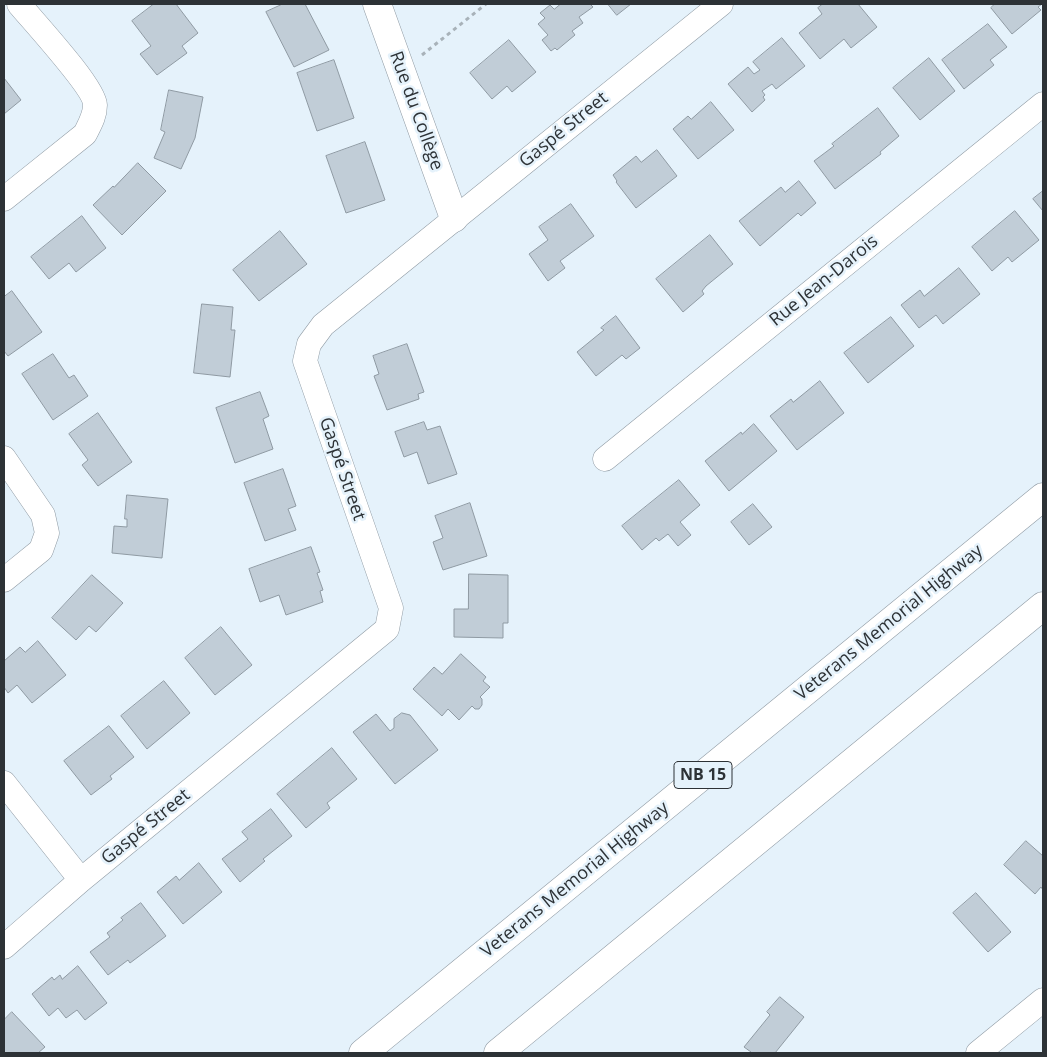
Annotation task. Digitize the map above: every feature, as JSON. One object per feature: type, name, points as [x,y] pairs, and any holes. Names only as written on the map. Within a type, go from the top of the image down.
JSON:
[{"type":"main road","name":"Rue du Collège","points":[[378,4],[454,218]]},
{"type":"main road","name":"Veterans Memorial Highway","points":[[363,1053],[1043,497]]},
{"type":"main road","points":[[498,1053],[1043,606]]},
{"type":"street","points":[[4,199],[85,134],[92,119],[95,103],[87,86],[19,4]]},
{"type":"street","name":"Gaspé Street","points":[[4,947],[81,880],[387,629],[391,608],[305,361],[309,344],[323,325],[720,4]]},
{"type":"street","name":"Rue Jean-Darois","points":[[605,459],[1043,104]]},
{"type":"street","points":[[4,458],[43,514],[48,532],[41,550],[4,580]]},
{"type":"street","points":[[4,782],[81,880]]},
{"type":"street","points":[[978,1053],[1043,1000]]},
{"type":"path","points":[[401,70],[486,4]]},
{"type":"building","points":[[154,4],[176,4],[198,33],[182,46],[187,53],[157,75],[140,54],[151,46],[132,21]]},
{"type":"building","points":[[283,4],[305,4],[329,50],[294,67],[266,12]]},
{"type":"building","points":[[561,4],[590,4],[593,7],[579,17],[583,23],[572,31],[575,35],[557,50],[555,48],[551,51],[542,40],[548,35],[538,24],[545,18],[540,13],[550,5],[554,9]]},
{"type":"building","points":[[608,4],[631,4],[617,15]]},
{"type":"building","points":[[823,4],[858,4],[877,27],[851,48],[844,39],[820,59],[799,33],[822,14],[818,8]]},
{"type":"building","points":[[995,4],[1042,4],[1038,7],[1041,10],[1012,34],[991,8]]},
{"type":"building","points":[[988,24],[1007,47],[990,60],[994,65],[964,89],[942,60]]},
{"type":"building","points":[[782,38],[805,66],[776,89],[772,84],[762,91],[765,95],[763,97],[765,100],[752,112],[728,84],[748,67],[754,74],[760,70],[753,62]]},
{"type":"building","points":[[509,40],[536,72],[512,92],[507,86],[492,99],[470,73]]},
{"type":"building","points":[[929,58],[955,91],[920,120],[893,88]]},
{"type":"building","points":[[334,60],[354,118],[317,131],[297,73]]},
{"type":"building","points":[[4,78],[21,100],[4,114]]},
{"type":"building","points":[[169,90],[203,97],[195,138],[181,169],[154,158],[165,132],[161,130]]},
{"type":"building","points":[[711,102],[734,130],[698,159],[673,129],[688,116],[691,119]]},
{"type":"building","points":[[878,108],[899,136],[880,152],[881,154],[835,189],[814,161],[834,146],[832,144]]},
{"type":"building","points":[[365,142],[385,200],[346,213],[326,156]]},
{"type":"building","points":[[657,150],[677,176],[636,208],[616,182],[613,175],[636,156],[641,162]]},
{"type":"building","points":[[138,163],[166,191],[122,235],[93,205]]},
{"type":"building","points":[[799,181],[816,203],[801,216],[798,213],[760,246],[739,221],[781,187],[785,192]]},
{"type":"building","points":[[1043,191],[1043,211],[1033,199]]},
{"type":"building","points":[[571,204],[594,236],[560,261],[565,268],[548,281],[529,254],[548,240],[539,227]]},
{"type":"building","points":[[1015,211],[1039,240],[1012,262],[1008,257],[992,271],[972,247]]},
{"type":"building","points":[[82,216],[106,248],[76,272],[69,263],[49,279],[31,257]]},
{"type":"building","points":[[280,231],[307,264],[259,301],[233,270]]},
{"type":"building","points":[[710,235],[733,264],[706,286],[702,291],[704,294],[683,312],[656,279]]},
{"type":"building","points":[[959,268],[980,294],[943,324],[936,315],[919,328],[901,305],[920,290],[924,296]]},
{"type":"building","points":[[12,291],[42,332],[8,356],[4,351],[4,297]]},
{"type":"building","points":[[202,304],[233,307],[231,330],[235,330],[230,377],[194,373]]},
{"type":"building","points":[[616,316],[640,348],[626,359],[622,355],[596,376],[577,352],[604,330],[601,328]]},
{"type":"building","points":[[891,317],[914,346],[868,383],[844,353]]},
{"type":"building","points":[[407,344],[424,392],[418,394],[419,399],[387,410],[374,376],[379,374],[373,356]]},
{"type":"building","points":[[53,354],[69,378],[74,375],[88,396],[53,420],[22,374]]},
{"type":"building","points":[[820,381],[844,413],[797,450],[770,416],[791,399],[793,402]]},
{"type":"building","points":[[260,392],[269,416],[263,419],[273,449],[235,463],[216,408]]},
{"type":"building","points":[[98,413],[132,462],[98,486],[82,465],[88,460],[69,434]]},
{"type":"building","points":[[424,422],[427,430],[440,426],[457,474],[428,484],[417,452],[404,457],[395,432]]},
{"type":"building","points":[[754,424],[777,451],[729,491],[705,461]]},
{"type":"building","points":[[283,469],[296,506],[288,509],[296,530],[265,541],[244,483]]},
{"type":"building","points":[[679,480],[700,505],[680,522],[691,535],[678,546],[668,534],[659,541],[656,538],[642,550],[622,526]]},
{"type":"building","points":[[127,495],[168,499],[162,558],[112,553],[114,526],[127,527],[127,519],[125,519]]},
{"type":"building","points":[[470,503],[487,556],[443,570],[433,542],[443,538],[435,516]]},
{"type":"building","points":[[753,504],[772,527],[749,545],[731,522]]},
{"type":"building","points":[[311,547],[320,572],[317,573],[323,590],[320,591],[323,602],[286,615],[279,595],[260,602],[249,569]]},
{"type":"building","points":[[469,574],[508,575],[508,623],[503,623],[503,638],[454,637],[454,609],[468,609]]},
{"type":"building","points":[[92,575],[123,603],[96,632],[89,626],[76,640],[52,618]]},
{"type":"building","points":[[221,627],[252,665],[215,695],[185,658]]},
{"type":"building","points":[[38,641],[66,675],[32,703],[17,685],[8,693],[4,687],[4,661],[20,647],[25,652]]},
{"type":"building","points":[[461,654],[486,677],[483,681],[490,687],[480,697],[482,705],[479,709],[475,709],[472,706],[459,720],[448,709],[442,716],[413,689],[434,667],[442,674]]},
{"type":"building","points":[[164,681],[190,713],[147,749],[121,716]]},
{"type":"building","points":[[402,713],[410,715],[438,750],[395,784],[353,732],[376,714],[390,731],[394,728],[394,719]]},
{"type":"building","points":[[109,726],[134,757],[110,776],[112,779],[91,795],[64,761]]},
{"type":"building","points":[[332,748],[357,779],[327,803],[330,808],[306,828],[277,794]]},
{"type":"building","points":[[271,809],[292,836],[263,859],[265,861],[240,882],[222,859],[248,839],[242,832]]},
{"type":"building","points":[[1026,841],[1043,856],[1043,890],[1041,887],[1035,894],[1004,865]]},
{"type":"building","points":[[199,863],[222,892],[183,924],[157,892],[176,876],[179,880]]},
{"type":"building","points":[[976,893],[1011,932],[988,952],[953,913]]},
{"type":"building","points":[[141,903],[166,936],[130,963],[128,960],[108,975],[90,952],[110,937],[107,933],[123,920],[121,918]]},
{"type":"building","points":[[78,966],[107,1003],[85,1020],[77,1010],[66,1018],[58,1008],[49,1016],[32,994],[52,977],[54,980],[60,975],[62,979]]},
{"type":"building","points":[[780,997],[804,1017],[775,1053],[749,1053],[751,1052],[744,1047],[770,1015],[767,1012]]},
{"type":"building","points":[[12,1012],[45,1047],[38,1053],[4,1053],[4,1020]]}]
